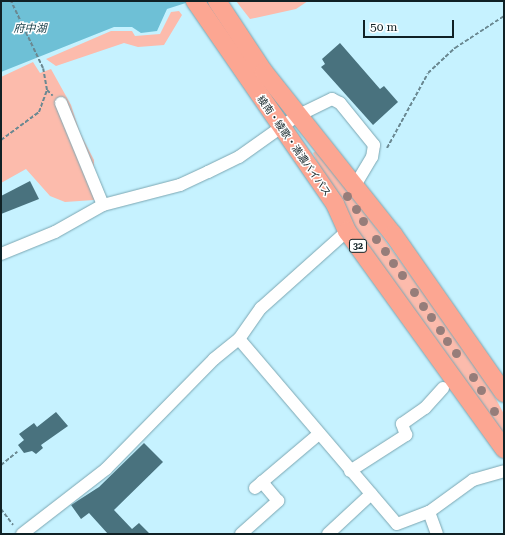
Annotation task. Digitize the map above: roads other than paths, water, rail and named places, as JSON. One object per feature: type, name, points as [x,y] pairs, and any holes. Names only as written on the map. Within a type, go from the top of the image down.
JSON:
[{"type":"highway","name":"綾南・綾歌・満濃バイパス","points":[[195,1],[280,128],[335,204],[347,231],[504,449]]},
{"type":"highway","name":"綾南・綾歌・満濃バイパス","points":[[217,1],[297,116],[355,185],[504,393]]},
{"type":"street","points":[[1,254],[55,232],[103,206],[180,185],[239,157],[297,116],[323,102],[332,99],[340,103],[374,145],[372,157],[355,185]]},
{"type":"street","points":[[61,103],[103,206]]},
{"type":"street","points":[[19,531],[106,469],[214,358],[239,339],[260,308],[347,231]]},
{"type":"street","points":[[239,339],[350,471],[397,524],[429,512],[473,480],[504,471]]},
{"type":"street","points":[[350,471],[406,435],[402,424],[425,408],[443,388]]},
{"type":"street","points":[[241,534],[278,501],[258,485],[319,434]]},
{"type":"street","points":[[328,534],[371,494]]},
{"type":"street","points":[[429,512],[436,534]]},
{"type":"water","name":"府中湖","points":[[1,1],[192,1],[167,9],[157,31],[141,33],[132,27],[114,27],[1,72]]}]
